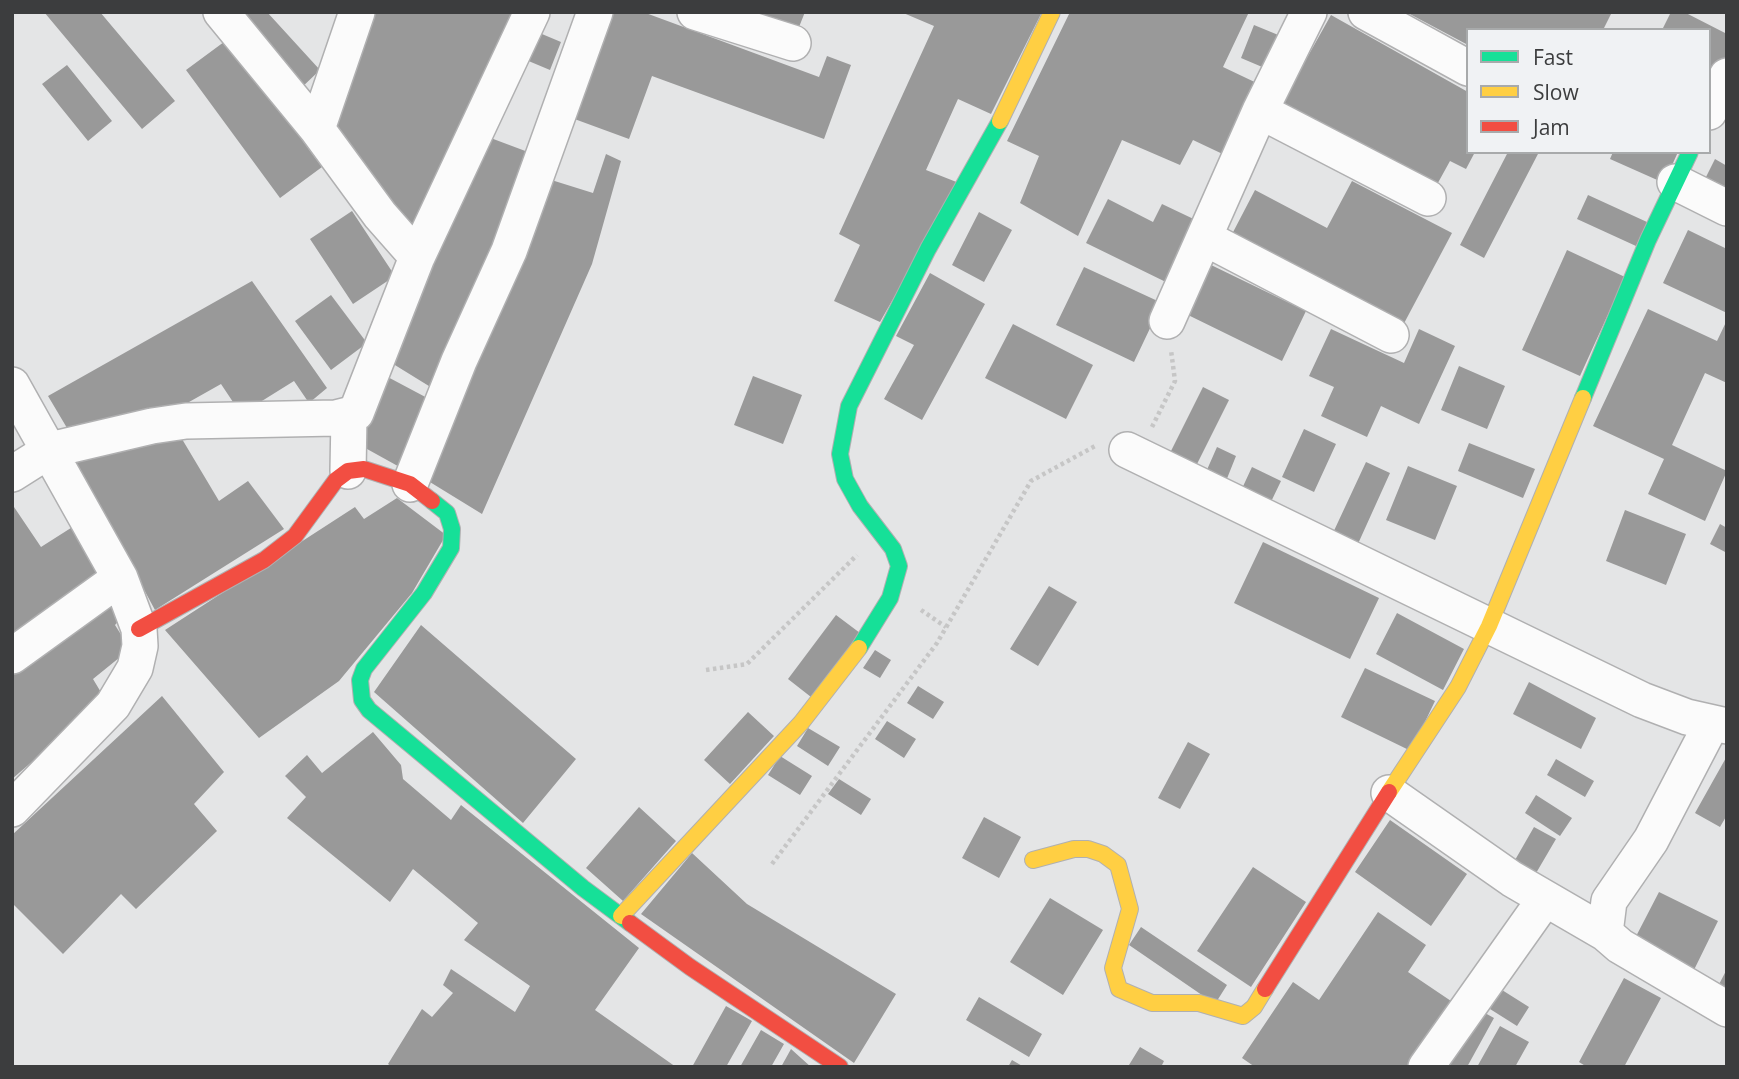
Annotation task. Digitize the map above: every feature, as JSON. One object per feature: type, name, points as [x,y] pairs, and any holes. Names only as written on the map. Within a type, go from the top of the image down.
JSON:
[{"type":"street","points":[[221,12],[317,129],[380,215],[417,257]]},
{"type":"street","points":[[317,129],[357,12]]},
{"type":"street","points":[[12,474],[50,450],[186,421],[349,416],[356,413],[417,257],[532,12]]},
{"type":"street","points":[[410,484],[459,361],[509,251],[595,12]]},
{"type":"street","points":[[695,12],[793,43]]},
{"type":"street","points":[[621,916],[801,723],[852,659],[896,582],[899,566],[893,549],[860,506],[845,479],[840,454],[849,407],[928,249],[996,130],[1052,12]]},
{"type":"street","points":[[1167,321],[1260,111],[1309,12]]},
{"type":"street","points":[[1367,12],[1466,67]]},
{"type":"street","points":[[1711,108],[1727,76]]},
{"type":"street","points":[[1260,111],[1428,198]]},
{"type":"street","points":[[1033,860],[1088,849],[1103,854],[1118,865],[1123,875],[1130,909],[1112,968],[1119,989],[1152,1003],[1199,1003],[1242,1016],[1255,1007],[1325,889],[1458,687],[1489,626],[1648,240],[1682,167],[1727,208]]},
{"type":"street","points":[[1205,238],[1391,335]]},
{"type":"street","points":[[12,385],[120,578],[139,629],[141,646],[135,668],[113,705],[12,809]]},
{"type":"street","points":[[348,471],[349,416]]},
{"type":"street","points":[[1113,447],[1643,700],[1719,724],[1651,840],[1609,901],[1605,933]]},
{"type":"street","points":[[139,629],[264,560],[295,536],[313,515],[336,480],[348,471],[364,469],[410,484],[447,513],[452,529],[451,548],[424,593],[364,669],[360,680],[362,700],[369,710],[561,870],[621,916],[840,1067]]},
{"type":"street","points":[[12,656],[120,578]]},
{"type":"street","points":[[1389,793],[1512,879],[1727,1009]]},
{"type":"street","points":[[1426,1067],[1545,899]]},
{"type":"path","points":[[772,863],[937,643],[1031,481],[1113,447],[1146,440],[1175,381],[1167,321]]},
{"type":"path","points":[[706,670],[747,664],[880,532]]},
{"type":"building","points":[[44,12],[100,12],[175,101],[142,129]]},
{"type":"building","points":[[234,12],[267,12],[320,70],[299,90]]},
{"type":"building","points":[[369,12],[518,12],[414,241],[329,133]]},
{"type":"building","points":[[607,12],[643,12],[819,77],[827,56],[851,65],[824,139],[652,76],[629,139],[569,117]]},
{"type":"building","points":[[719,12],[805,12],[793,42]]},
{"type":"building","points":[[901,12],[1042,12],[991,114],[958,99],[926,170],[959,183],[880,322],[834,301],[860,245],[839,234],[934,26]]},
{"type":"building","points":[[1070,12],[1249,12],[1223,67],[1263,86],[1229,157],[1193,140],[1180,165],[1122,140],[1078,236],[1020,203],[1039,156],[1007,141]]},
{"type":"building","points":[[1406,12],[1612,12],[1604,28],[1466,28],[1466,44]]},
{"type":"building","points":[[1671,12],[1684,12],[1727,34],[1727,61],[1711,91],[1711,28],[1663,28]]},
{"type":"building","points":[[1331,15],[1466,91],[1466,154],[1474,154],[1466,169],[1450,161],[1434,190],[1281,104]]},
{"type":"building","points":[[1254,25],[1288,39],[1274,72],[1241,58]]},
{"type":"building","points":[[530,29],[561,42],[550,70],[519,57]]},
{"type":"building","points":[[228,39],[322,167],[280,198],[186,70]]},
{"type":"building","points":[[67,65],[112,121],[88,141],[42,84]]},
{"type":"building","points":[[488,137],[536,155],[437,391],[390,362],[428,260]]},
{"type":"building","points":[[606,154],[621,161],[592,264],[482,514],[425,479],[545,178],[593,193]]},
{"type":"building","points":[[1507,154],[1538,154],[1484,258],[1460,245]]},
{"type":"building","points":[[1612,154],[1677,154],[1664,183],[1610,159]]},
{"type":"building","points":[[1715,159],[1727,166],[1727,198],[1702,185]]},
{"type":"building","points":[[1352,181],[1452,233],[1401,329],[1230,238],[1255,190],[1327,228]]},
{"type":"building","points":[[1588,195],[1647,222],[1636,246],[1577,219]]},
{"type":"building","points":[[1108,199],[1153,222],[1162,204],[1202,223],[1172,285],[1086,243]]},
{"type":"building","points":[[352,211],[395,276],[353,304],[310,239]]},
{"type":"building","points":[[979,212],[1012,230],[984,282],[952,265]]},
{"type":"building","points":[[1688,230],[1727,249],[1727,313],[1663,283]]},
{"type":"building","points":[[1567,250],[1625,277],[1580,376],[1522,350]]},
{"type":"building","points":[[1209,264],[1306,311],[1282,361],[1186,314]]},
{"type":"building","points":[[1084,267],[1162,303],[1134,362],[1056,325]]},
{"type":"building","points":[[930,273],[985,304],[922,420],[884,399],[914,345],[896,336]]},
{"type":"building","points":[[252,281],[327,388],[309,403],[294,381],[241,414],[221,384],[166,415],[70,433],[48,396]]},
{"type":"building","points":[[331,295],[367,343],[331,370],[295,321]]},
{"type":"building","points":[[1648,309],[1717,341],[1727,320],[1727,383],[1705,373],[1672,445],[1727,471],[1705,521],[1648,494],[1664,459],[1593,426]]},
{"type":"building","points":[[1013,324],[1093,365],[1066,419],[985,378]]},
{"type":"building","points":[[1331,329],[1404,363],[1419,329],[1455,346],[1419,424],[1381,406],[1367,437],[1321,416],[1334,387],[1309,376]]},
{"type":"building","points":[[1459,366],[1505,386],[1487,429],[1441,410]]},
{"type":"building","points":[[384,375],[431,400],[405,470],[358,444]]},
{"type":"building","points":[[753,376],[802,395],[783,444],[734,425]]},
{"type":"building","points":[[1203,387],[1229,400],[1192,474],[1166,461]]},
{"type":"building","points":[[1304,429],[1336,444],[1314,492],[1282,477]]},
{"type":"building","points":[[153,438],[182,439],[219,501],[248,481],[284,529],[155,610],[74,460]]},
{"type":"building","points":[[1469,443],[1535,469],[1523,498],[1458,471]]},
{"type":"building","points":[[1217,447],[1236,456],[1226,481],[1206,472]]},
{"type":"building","points":[[1366,462],[1390,473],[1357,546],[1332,535]]},
{"type":"building","points":[[1408,466],[1457,486],[1435,540],[1386,520]]},
{"type":"building","points":[[1252,467],[1281,481],[1268,508],[1239,495]]},
{"type":"building","points":[[397,498],[446,535],[412,593],[339,681],[259,738],[165,630],[355,507],[364,519]]},
{"type":"building","points":[[12,504],[41,547],[74,526],[104,570],[12,639]]},
{"type":"building","points":[[1625,510],[1686,534],[1666,585],[1606,561]]},
{"type":"building","points":[[1720,524],[1727,528],[1727,553],[1710,544]]},
{"type":"building","points":[[1263,542],[1379,598],[1350,659],[1234,603]]},
{"type":"building","points":[[1049,586],[1077,602],[1038,666],[1010,649]]},
{"type":"building","points":[[113,598],[126,613],[115,625],[130,649],[93,679],[105,699],[12,779],[12,668]]},
{"type":"building","points":[[1397,613],[1464,649],[1443,690],[1376,654]]},
{"type":"building","points":[[836,615],[860,633],[811,697],[788,679]]},
{"type":"building","points":[[421,625],[576,759],[523,823],[374,692]]},
{"type":"building","points":[[875,650],[891,660],[880,678],[863,668]]},
{"type":"building","points":[[1365,668],[1435,701],[1411,751],[1341,717]]},
{"type":"building","points":[[1529,682],[1596,718],[1581,749],[1513,714]]},
{"type":"building","points":[[918,686],[944,702],[933,719],[907,703]]},
{"type":"building","points":[[162,696],[224,772],[194,804],[217,831],[136,909],[121,894],[63,954],[12,903],[12,835]]},
{"type":"building","points":[[748,712],[774,736],[730,784],[704,760]]},
{"type":"building","points":[[887,721],[916,739],[904,758],[875,739]]},
{"type":"building","points":[[808,728],[840,747],[828,766],[797,746]]},
{"type":"building","points":[[373,732],[401,765],[403,779],[451,820],[461,805],[639,948],[595,1010],[676,1067],[392,1067],[388,1064],[422,1009],[432,1017],[453,993],[443,985],[451,969],[515,1012],[530,986],[464,940],[478,923],[413,869],[390,902],[287,818],[306,797],[285,776],[307,755],[322,773]]},
{"type":"building","points":[[1188,742],[1210,754],[1180,809],[1158,798]]},
{"type":"building","points":[[780,756],[812,776],[800,795],[768,775]]},
{"type":"building","points":[[1727,756],[1727,815],[1720,827],[1695,813]]},
{"type":"building","points":[[1556,759],[1594,781],[1585,797],[1547,775]]},
{"type":"building","points":[[839,779],[871,799],[861,815],[828,794]]},
{"type":"building","points":[[1536,795],[1572,818],[1560,836],[1525,813]]},
{"type":"building","points":[[639,807],[676,841],[623,901],[586,868]]},
{"type":"building","points":[[984,817],[1021,837],[999,878],[962,858]]},
{"type":"building","points":[[1390,820],[1467,874],[1431,926],[1355,872]]},
{"type":"building","points":[[1534,827],[1556,839],[1532,880],[1511,867]]},
{"type":"building","points":[[692,853],[747,904],[896,994],[854,1063],[641,914]]},
{"type":"building","points":[[1253,867],[1306,902],[1251,987],[1197,951]]},
{"type":"building","points":[[1659,892],[1718,921],[1691,976],[1631,946]]},
{"type":"building","points":[[1050,898],[1103,930],[1063,995],[1010,962]]},
{"type":"building","points":[[1378,912],[1426,945],[1408,972],[1451,1001],[1407,1067],[1255,1067],[1242,1058],[1293,982],[1319,1000]]},
{"type":"building","points":[[1141,927],[1227,985],[1215,1004],[1129,945]]},
{"type":"building","points":[[1727,969],[1727,996],[1716,990]]},
{"type":"building","points":[[1624,978],[1661,998],[1624,1067],[1587,1067],[1579,1062]]},
{"type":"building","points":[[1502,990],[1529,1007],[1517,1026],[1490,1009]]},
{"type":"building","points":[[979,997],[1042,1034],[1029,1057],[966,1020]]},
{"type":"building","points":[[726,1006],[752,1021],[726,1067],[692,1067]]},
{"type":"building","points":[[1474,1007],[1494,1018],[1467,1067],[1441,1067]]},
{"type":"building","points":[[1500,1026],[1529,1042],[1515,1067],[1477,1067]]},
{"type":"building","points":[[761,1030],[784,1044],[771,1067],[740,1067]]},
{"type":"building","points":[[1140,1047],[1164,1061],[1161,1067],[1129,1065]]},
{"type":"building","points":[[791,1049],[811,1067],[781,1067]]},
{"type":"building","points":[[1012,1060],[1024,1067],[1008,1067]]},
{"type":"traffic: fast","points":[[859,648],[890,598],[899,566],[893,549],[860,506],[845,479],[840,454],[849,406],[928,249],[1000,121]]},
{"type":"traffic: fast","points":[[1583,398],[1648,240],[1689,154]]},
{"type":"traffic: fast","points":[[432,501],[447,513],[452,529],[451,548],[424,593],[364,669],[360,680],[362,700],[369,710],[583,888],[630,923]]},
{"type":"traffic: slow","points":[[1000,121],[1052,12]]},
{"type":"traffic: slow","points":[[1389,792],[1458,687],[1489,626],[1583,398]]},
{"type":"traffic: slow","points":[[621,916],[801,723],[859,648]]},
{"type":"traffic: slow","points":[[1033,860],[1074,849],[1088,849],[1103,854],[1118,865],[1130,909],[1113,968],[1119,989],[1152,1003],[1199,1003],[1243,1016],[1254,1007],[1265,989]]},
{"type":"traffic: jam","points":[[139,629],[264,560],[295,536],[336,480],[348,471],[364,469],[410,484],[432,501]]},
{"type":"traffic: jam","points":[[1265,989],[1389,792]]},
{"type":"traffic: jam","points":[[630,923],[690,967],[840,1067]]}]
